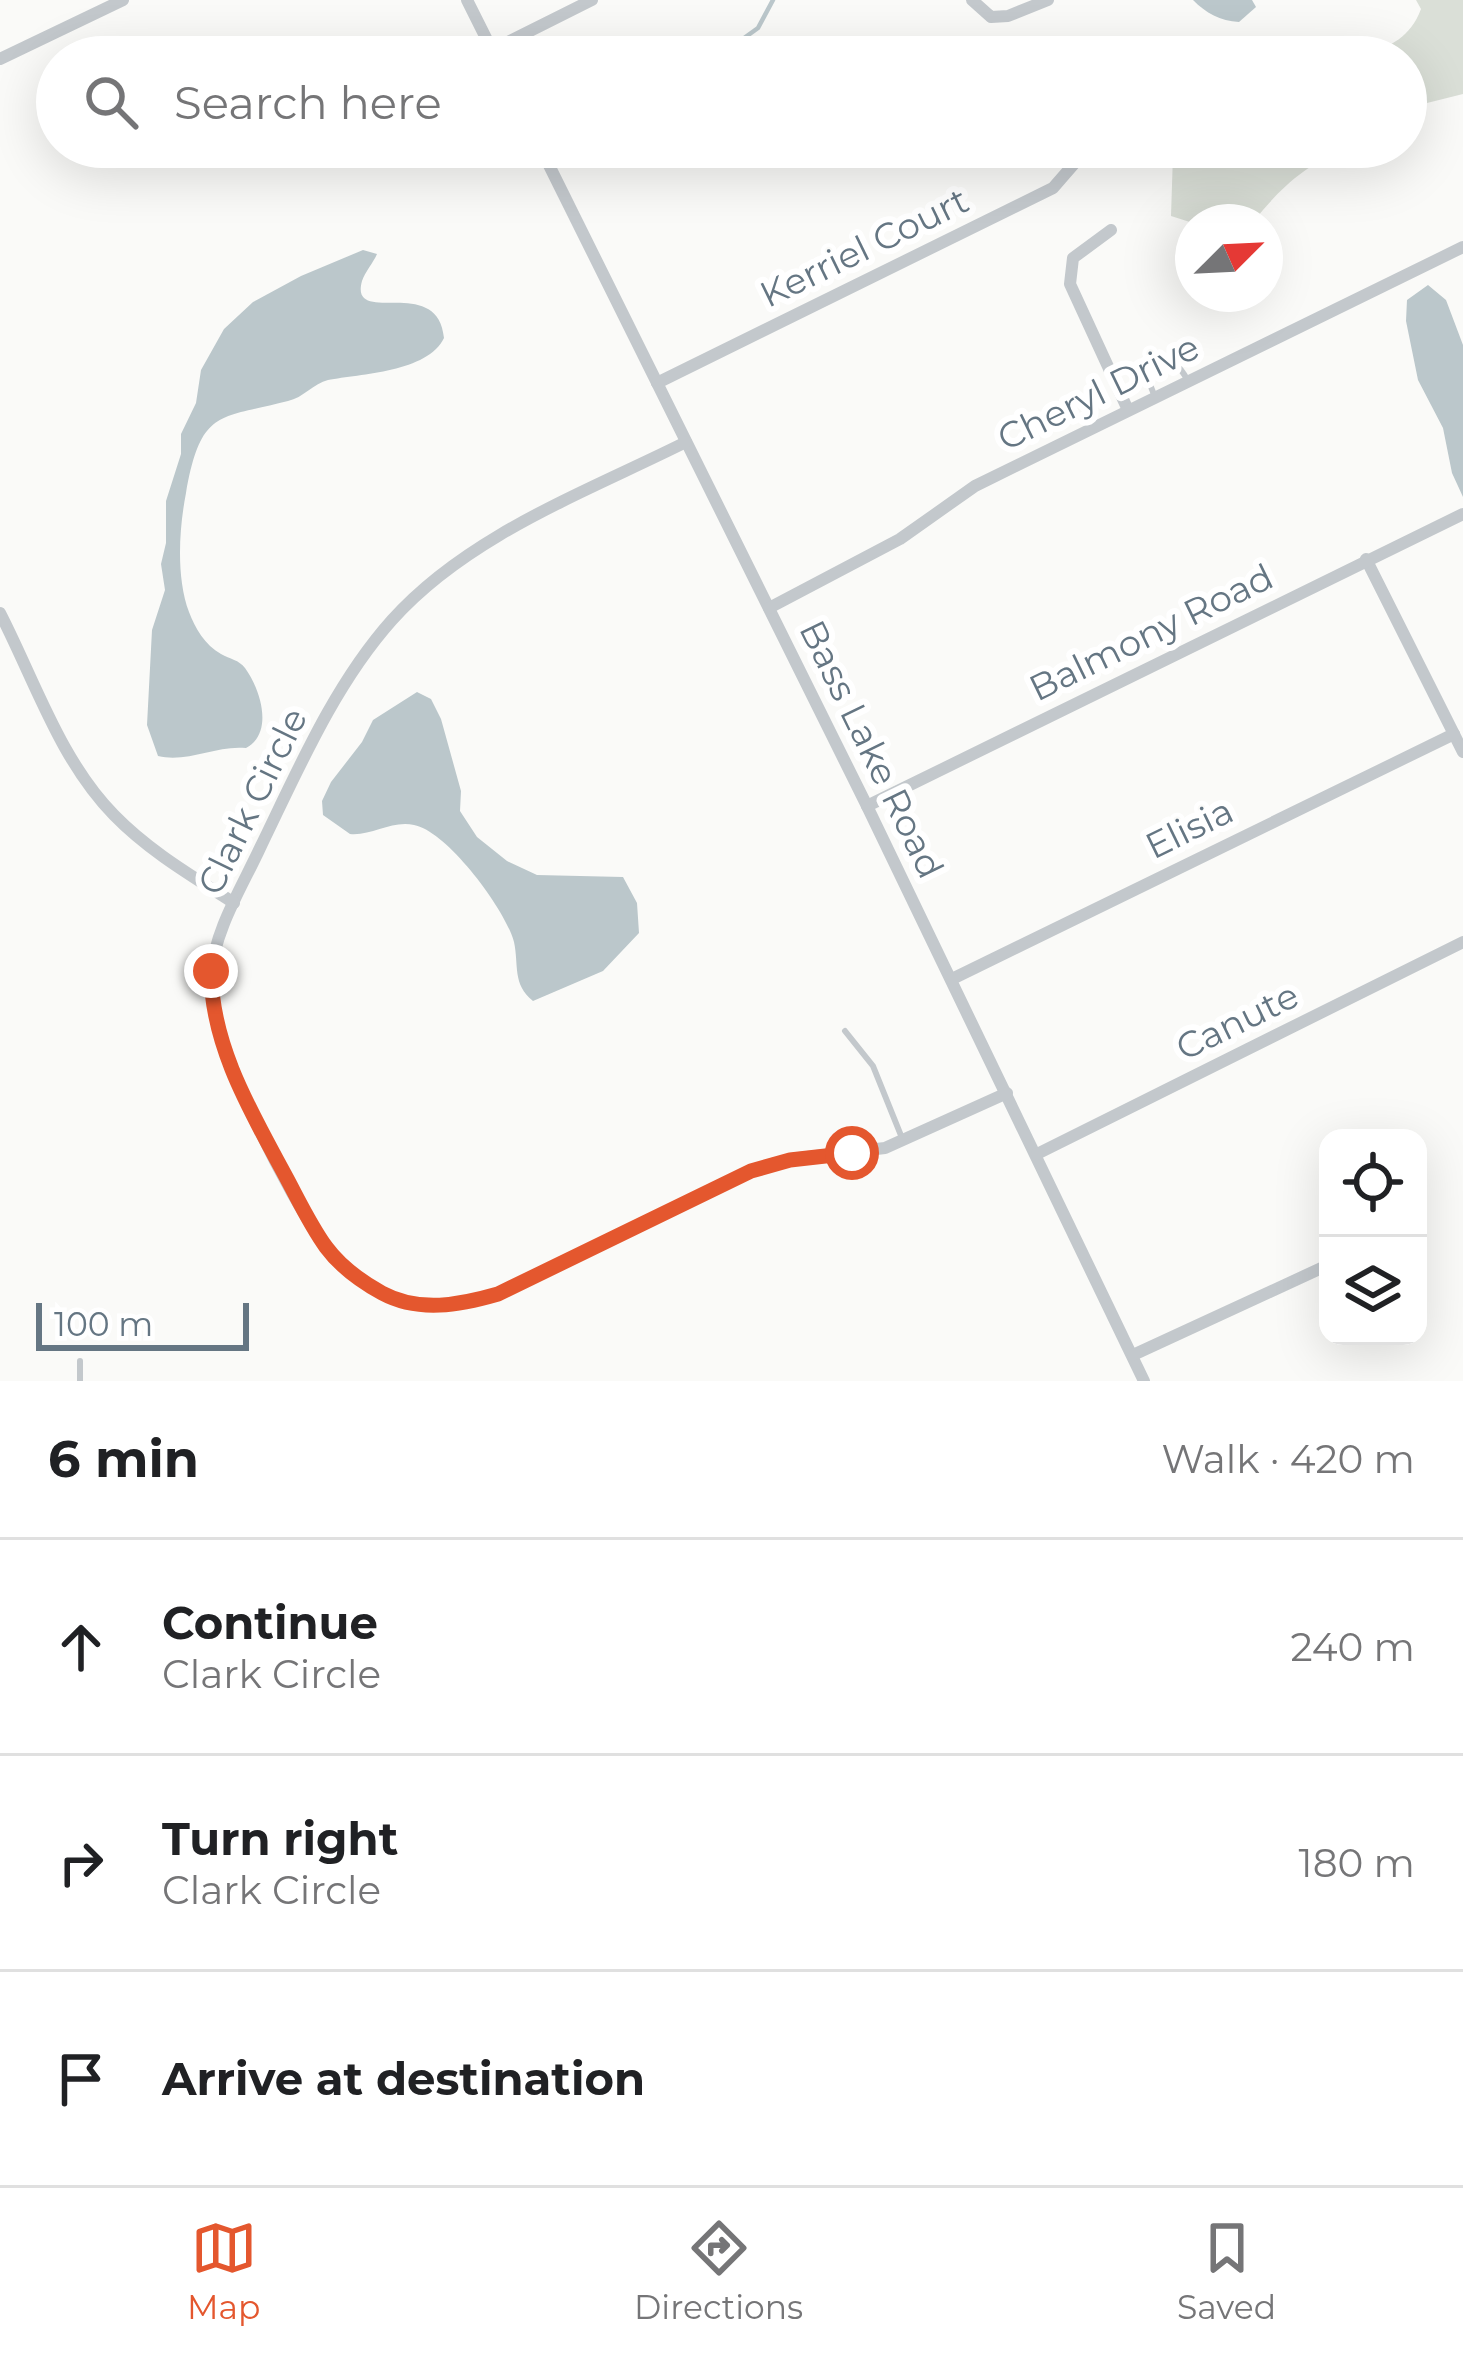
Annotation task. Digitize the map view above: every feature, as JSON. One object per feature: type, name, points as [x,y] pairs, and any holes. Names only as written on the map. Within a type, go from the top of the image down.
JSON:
[{"type":"street","points":[[48,36],[123,0]]},
{"type":"street","points":[[467,0],[484,36]]},
{"type":"street","points":[[526,36],[592,0]]},
{"type":"street","points":[[972,0],[991,17],[1008,16],[1048,0]]},
{"type":"street","points":[[0,59],[36,42]]},
{"type":"street","name":"Bass Lake Road","points":[[550,168],[952,979],[1144,1381]]},
{"type":"street","name":"Kerriel Court","points":[[657,383],[1053,188],[1071,168]]},
{"type":"street","points":[[1111,230],[1073,259],[1070,284],[1128,410]]},
{"type":"street","name":"Cheryl Drive","points":[[769,608],[900,539],[975,486],[1463,247]]},
{"type":"street","name":"Clark Circle","points":[[686,442],[496,538],[418,592],[353,670],[234,903],[211,971],[211,1000],[227,1056],[278,1162],[327,1249],[352,1273],[386,1296],[428,1306],[464,1304],[498,1294],[751,1171],[790,1160],[885,1148],[1007,1094]]},
{"type":"street","name":"Balmony Road","points":[[867,806],[1463,514]]},
{"type":"street","points":[[1366,560],[1463,752]]},
{"type":"street","points":[[0,614],[74,763],[112,814],[154,851],[234,903]]},
{"type":"street","name":"Elisia","points":[[952,979],[1454,734]]},
{"type":"street","name":"Canute","points":[[1037,1154],[1463,942]]},
{"type":"street","points":[[1132,1355],[1319,1268]]},
{"type":"lane","points":[[1155,397],[1145,372],[1150,357],[1164,356],[1188,381]]},
{"type":"lane","points":[[845,1031],[873,1066],[903,1141]]},
{"type":"lane","points":[[80,1361],[80,1381]]},
{"type":"shaded area","points":[[1193,0],[1252,0],[1256,7],[1239,22],[1214,15]]},
{"type":"shaded area","points":[[1416,0],[1463,0],[1463,94],[1427,103],[1427,36],[1402,36],[1421,9]]},
{"type":"shaded area","points":[[1173,168],[1310,168],[1269,204],[1175,204],[1175,217],[1171,216]]},
{"type":"shaded area","points":[[363,250],[377,254],[362,281],[362,294],[368,301],[427,308],[438,319],[444,338],[436,349],[409,365],[323,382],[293,399],[229,416],[206,432],[192,466],[184,507],[182,584],[194,624],[205,641],[240,663],[251,677],[262,722],[255,741],[246,748],[158,756],[147,725],[152,630],[165,590],[161,564],[166,501],[181,454],[181,434],[196,403],[201,370],[224,329],[253,302]]},
{"type":"shaded area","points":[[1428,285],[1446,300],[1463,345],[1463,497],[1452,473],[1443,428],[1418,380],[1406,321],[1407,300]]},
{"type":"shaded area","points":[[417,692],[431,699],[441,719],[461,791],[460,811],[477,837],[507,861],[537,875],[623,877],[637,903],[639,933],[603,971],[533,1001],[519,981],[514,942],[500,911],[442,841],[406,824],[350,834],[323,815],[322,801],[331,782],[373,720]]},
{"type":"waterway","points":[[747,36],[758,28],[773,0]]},
{"type":"route","points":[[211,971],[217,1030],[278,1162],[327,1249],[386,1296],[428,1306],[464,1304],[498,1294],[751,1171],[790,1160],[852,1153]]}]
